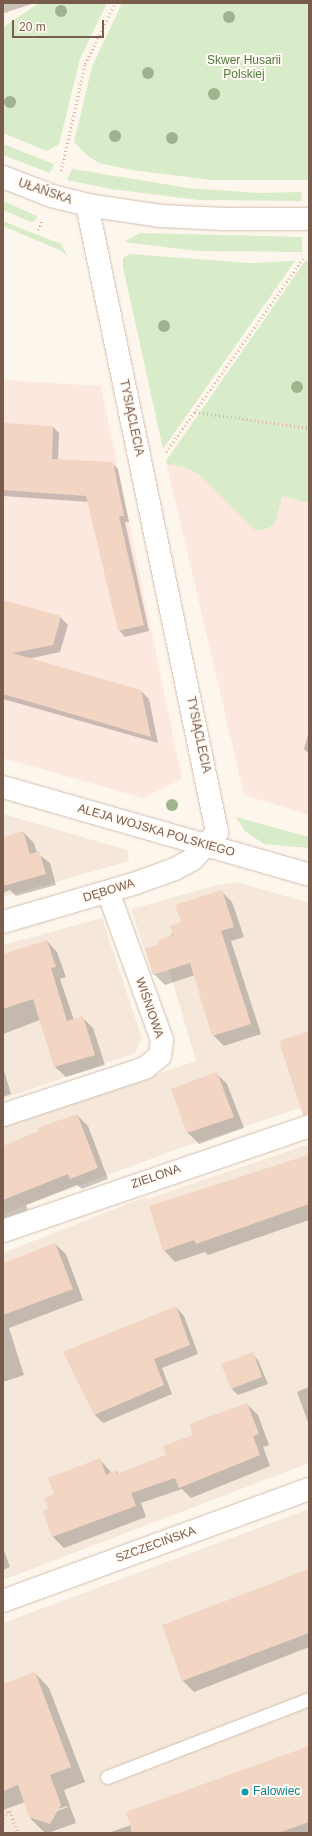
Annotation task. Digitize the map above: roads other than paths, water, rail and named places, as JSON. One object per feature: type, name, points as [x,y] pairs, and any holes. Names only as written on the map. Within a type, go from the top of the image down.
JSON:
[{"type":"street","name":"UŁAŃSKA","points":[[3,177],[52,196],[87,205]]},
{"type":"street","points":[[87,205],[161,216],[224,219],[309,219]]},
{"type":"street","name":"TYSIĄCLECIA","points":[[87,205],[216,820],[217,832],[207,845]]},
{"type":"street","name":"ALEJA WOJSKA POLSKIEGO","points":[[3,787],[309,875]]},
{"type":"street","name":"DĘBOWA","points":[[3,922],[108,892],[185,865],[207,845]]},
{"type":"street","name":"WIŚNIOWA","points":[[3,1116],[145,1068],[160,1056],[162,1040],[108,892]]},
{"type":"street","name":"ZIELONA","points":[[3,1231],[309,1126]]},
{"type":"street","name":"SZCZECIŃSKA","points":[[3,1601],[306,1490]]},
{"type":"lane","points":[[107,1777],[309,1699]]},
{"type":"place","name":"Falowiec","points":[[245,1792]]},
{"type":"park label","name":"Skwer Husarii Polskiej","points":[[244,68]]}]
